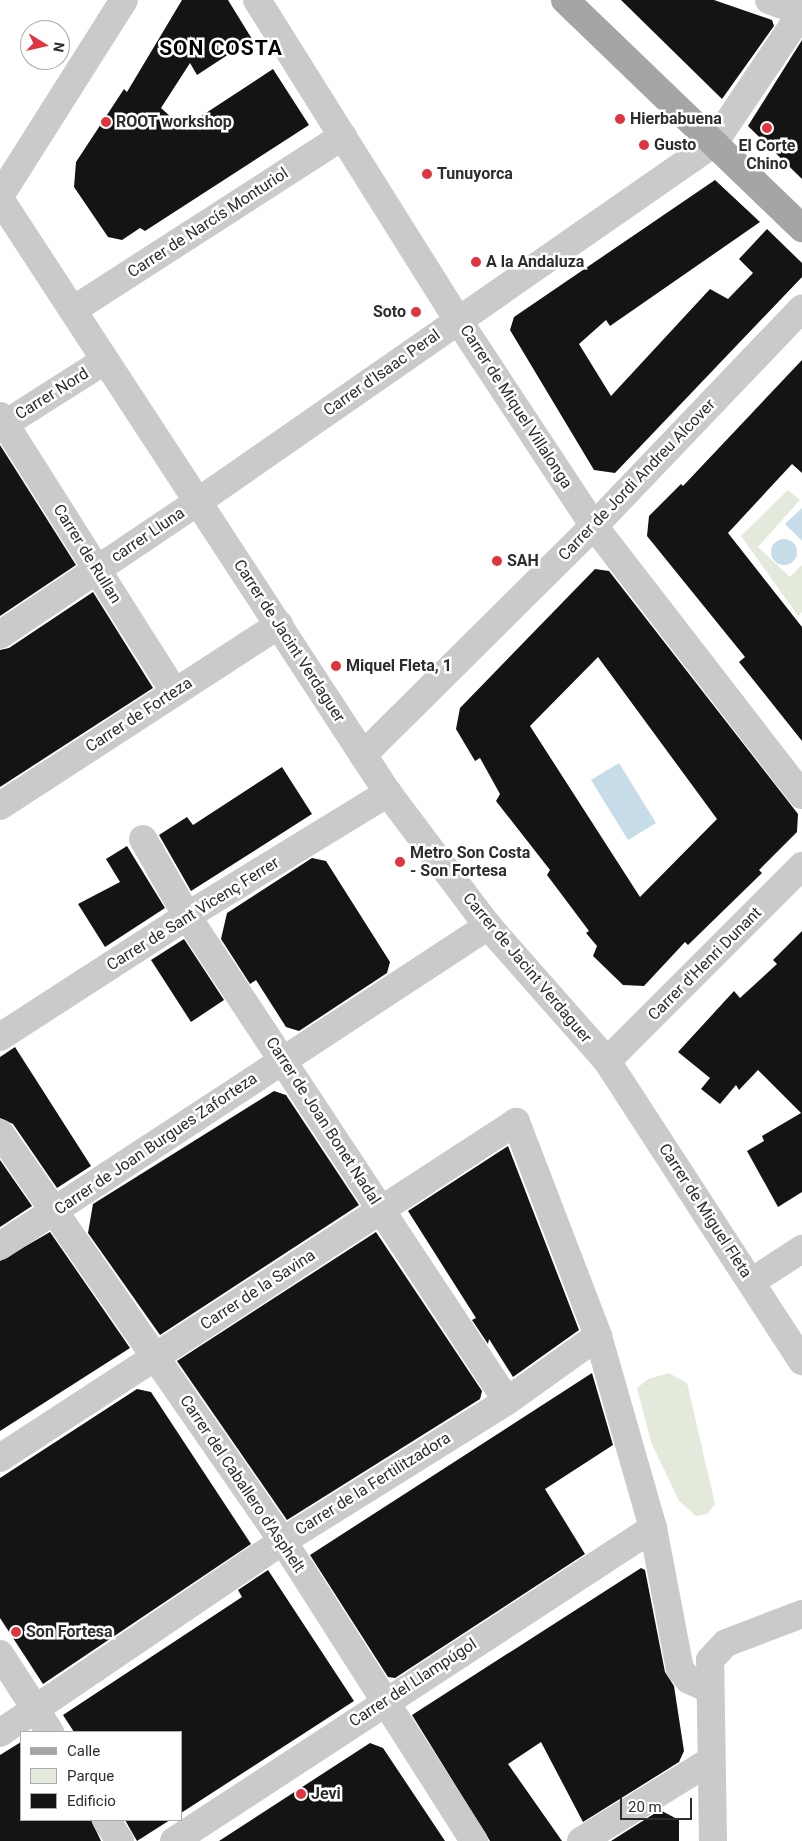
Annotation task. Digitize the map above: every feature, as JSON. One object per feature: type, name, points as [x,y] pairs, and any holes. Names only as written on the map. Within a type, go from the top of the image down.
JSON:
[{"type":"main road","points":[[565,0],[802,228]]},
{"type":"street","points":[[3,210],[124,0]]},
{"type":"street","name":"Carrer de Miquel Villalonga","points":[[256,0],[458,320],[594,526],[802,795]]},
{"type":"street","points":[[714,143],[802,12],[770,0]]},
{"type":"street","name":"Carrer de Narcís Monturiol","points":[[72,310],[343,136]]},
{"type":"street","name":"Carrer d'Isaac Peral","points":[[199,501],[714,143]]},
{"type":"street","name":"Carrer de Jacint Verdaguer","points":[[3,210],[199,501],[388,792],[488,926],[607,1061]]},
{"type":"street","name":"Carrer de Jordi Andreu Alcover","points":[[363,755],[594,526],[802,308]]},
{"type":"street","name":"Carrer Nord","points":[[2,422],[104,361]]},
{"type":"street","name":"Carrer de Rullan","points":[[2,422],[174,691]]},
{"type":"street","name":"carrer Lluna","points":[[0,634],[199,501]]},
{"type":"street","name":"Carrer de Forteza","points":[[0,806],[174,691],[279,626]]},
{"type":"street","name":"Carrer de Sant Vicenç Ferrer","points":[[0,1037],[187,916],[388,792]]},
{"type":"street","name":"Carrer de Joan Bonet Nadal","points":[[143,839],[187,916],[507,1401]]},
{"type":"street","name":"Carrer d'Henri Dunant","points":[[607,1061],[802,866]]},
{"type":"street","name":"Carrer de Joan Burgues Zaforteza","points":[[0,1246],[54,1213],[281,1059],[488,926]]},
{"type":"street","name":"Carrer de Miguel Fleta","points":[[607,1061],[802,1361]]},
{"type":"street","name":"Carrer de la Savina","points":[[0,1458],[516,1122],[598,1336]]},
{"type":"street","name":"Carrer del Caballero d'Asphelt","points":[[0,1134],[282,1541],[386,1700],[474,1841]]},
{"type":"street","points":[[751,1282],[802,1249]]},
{"type":"street","points":[[598,1336],[653,1528],[680,1670],[689,1680],[709,1689]]},
{"type":"street","name":"Carrer de la Fertilitzadora","points":[[0,1734],[43,1721],[282,1541],[507,1401],[598,1336]]},
{"type":"street","name":"Carrer del Llampúgol","points":[[174,1841],[386,1700],[653,1528]]},
{"type":"street","points":[[713,1841],[710,1761],[710,1660],[726,1643],[802,1614]]},
{"type":"street","points":[[0,1654],[43,1721]]},
{"type":"street","points":[[581,1841],[710,1761]]},
{"type":"street","points":[[107,1821],[120,1841]]},
{"type":"green space","points":[[788,490],[800,500],[758,547],[790,577],[802,565],[802,612],[798,616],[741,536]]},
{"type":"green space","points":[[669,1373],[687,1383],[715,1504],[707,1514],[696,1516],[679,1501],[651,1442],[637,1388],[648,1379]]},
{"type":"water","points":[[802,508],[802,541],[785,524]]},
{"type":"water","points":[[784,539],[793,543],[797,552],[793,561],[784,565],[775,561],[771,552],[775,543]]},
{"type":"water","points":[[619,763],[656,823],[628,840],[591,780]]},
{"type":"building","points":[[182,0],[228,0],[252,39],[197,75],[190,63],[161,108],[183,128],[273,69],[309,125],[145,231],[140,228],[122,240],[108,237],[74,187],[76,162],[124,89],[127,92]]},
{"type":"building","points":[[621,0],[714,0],[772,20],[774,26],[722,99]]},
{"type":"building","points":[[802,40],[802,179],[748,126]]},
{"type":"building","points":[[715,180],[760,222],[610,326],[606,320],[579,344],[611,396],[710,289],[728,299],[753,273],[739,259],[767,229],[802,263],[802,277],[615,473],[594,470],[510,330],[514,317]]},
{"type":"building","points":[[802,360],[802,473],[792,464],[728,533],[802,627],[802,741],[739,662],[745,657],[647,536],[649,516],[681,484],[683,486]]},
{"type":"building","points":[[0,445],[76,565],[0,616]]},
{"type":"building","points":[[595,569],[609,571],[798,814],[797,832],[759,870],[762,873],[688,945],[685,942],[644,986],[623,985],[593,956],[597,946],[586,933],[589,931],[547,875],[550,870],[496,801],[500,794],[480,758],[475,761],[456,729],[460,708]],"holes":[[[598,657],[717,819],[640,897],[530,726]]]},
{"type":"building","points":[[93,592],[153,688],[0,787],[0,650],[9,648]]},
{"type":"building","points":[[282,767],[312,814],[191,891],[159,835],[187,817],[193,825]]},
{"type":"building","points":[[127,846],[165,908],[105,947],[78,904],[120,882],[106,859]]},
{"type":"building","points":[[312,858],[326,861],[390,962],[387,973],[299,1031],[286,1027],[256,980],[250,984],[221,939],[227,913]]},
{"type":"building","points":[[802,931],[802,1192],[778,1207],[747,1151],[764,1141],[762,1136],[801,1113],[758,1070],[739,1090],[736,1085],[720,1104],[701,1089],[710,1078],[678,1052],[734,991],[740,998],[777,964],[773,960]]},
{"type":"building","points":[[184,939],[224,1000],[191,1022],[151,960]]},
{"type":"building","points":[[15,1047],[91,1166],[57,1188],[13,1124],[0,1118],[0,1057]]},
{"type":"building","points":[[274,1091],[286,1095],[359,1205],[160,1335],[88,1233],[93,1204]]},
{"type":"building","points":[[508,1146],[579,1330],[513,1377],[489,1339],[488,1344],[472,1320],[476,1318],[408,1211]]},
{"type":"building","points":[[0,1160],[32,1206],[0,1227]]},
{"type":"building","points":[[50,1232],[130,1348],[0,1431],[0,1261]]},
{"type":"building","points":[[376,1232],[482,1391],[480,1399],[287,1520],[177,1361]]},
{"type":"building","points":[[592,1373],[613,1445],[545,1489],[585,1554],[395,1678],[388,1677],[310,1555]]},
{"type":"building","points":[[137,1389],[151,1392],[251,1544],[43,1684],[0,1618],[0,1478]]},
{"type":"building","points":[[641,1568],[645,1570],[665,1672],[674,1686],[684,1751],[679,1762],[583,1822],[541,1742],[508,1764],[562,1841],[490,1841],[412,1715]]},
{"type":"building","points":[[268,1570],[354,1701],[182,1812],[182,1731],[73,1731],[63,1715],[242,1597],[238,1590]]},
{"type":"building","points":[[20,1743],[20,1821],[91,1821],[101,1841],[0,1841],[0,1755]]},
{"type":"building","points":[[370,1743],[383,1748],[445,1841],[219,1841]]},
{"type":"building","points":[[660,1810],[679,1820],[679,1841],[611,1841]]},
{"type":"building","points":[[126,1821],[168,1821],[137,1841]]},
{"type":"place","name":"Hierbabuena","points":[[620,119]]},
{"type":"place","name":"ROOT workshop","points":[[106,122]]},
{"type":"place","name":"El Corte Chino","points":[[767,128]]},
{"type":"place","name":"Gusto","points":[[644,145]]},
{"type":"place","name":"Tunuyorca","points":[[427,174]]},
{"type":"place","name":"A la Andaluza","points":[[476,262]]},
{"type":"place","name":"Soto","points":[[416,312]]},
{"type":"place","name":"SAH","points":[[497,561]]},
{"type":"place","name":"Miquel Fleta, 1","points":[[336,666]]},
{"type":"place","name":"Metro Son Costa - Son Fortesa","points":[[400,862]]},
{"type":"place","name":"Son Fortesa","points":[[16,1632]]},
{"type":"place","name":"Jevi","points":[[301,1794]]},
{"type":"district","name":"SON COSTA","points":[[221,48]]}]
